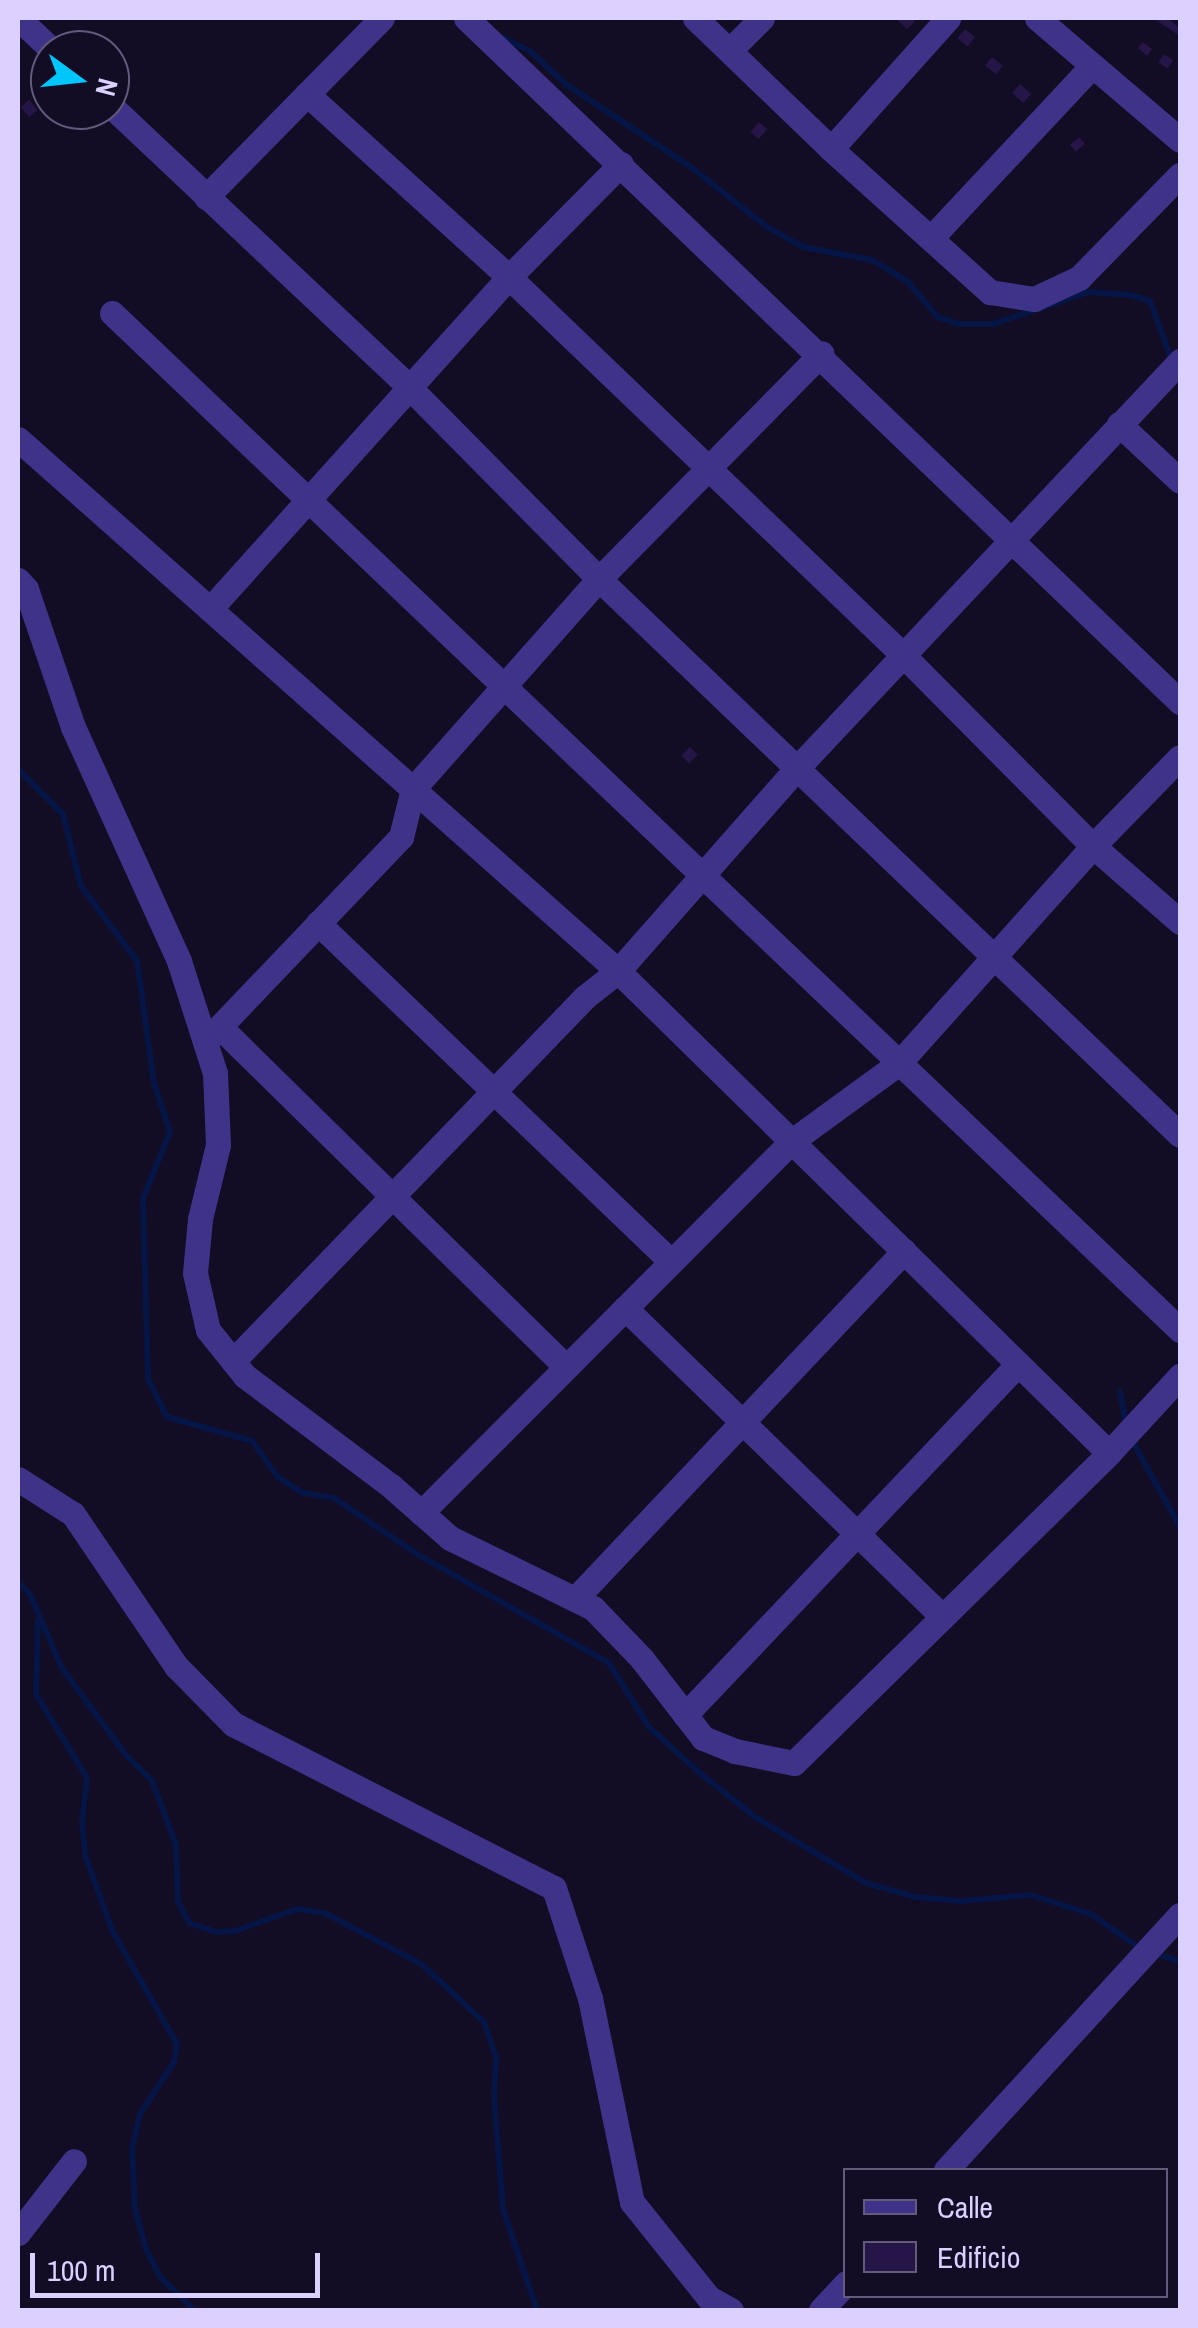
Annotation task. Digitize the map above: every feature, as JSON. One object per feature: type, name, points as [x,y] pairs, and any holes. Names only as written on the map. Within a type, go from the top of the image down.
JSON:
[{"type":"street","points":[[206,198],[382,18]]},
{"type":"street","points":[[466,18],[822,354],[1180,702]]},
{"type":"street","points":[[696,18],[831,149],[990,292],[1034,299],[1078,278],[1180,176]]},
{"type":"street","points":[[730,50],[762,18]]},
{"type":"street","points":[[831,149],[948,18]]},
{"type":"street","points":[[1037,18],[1180,140]]},
{"type":"street","points":[[931,238],[1091,67]]},
{"type":"street","points":[[307,94],[509,277],[903,655],[1093,846],[1180,922]]},
{"type":"street","points":[[130,124],[410,389],[599,579],[799,766],[1180,1135]]},
{"type":"street","points":[[210,610],[509,277],[622,164]]},
{"type":"street","points":[[112,312],[1180,1330]]},
{"type":"street","points":[[212,1034],[401,838],[413,789],[599,579],[822,354]]},
{"type":"street","points":[[233,1362],[585,998],[618,971],[799,766],[1180,361]]},
{"type":"street","points":[[1119,424],[1180,481]]},
{"type":"street","points":[[18,439],[618,971],[1109,1453]]},
{"type":"street","points":[[18,580],[26,589],[74,727],[212,1034],[218,1145],[200,1219],[195,1273],[208,1330],[245,1376],[450,1538],[593,1608],[642,1659],[703,1738],[736,1751],[794,1763],[1109,1453],[1180,1376]]},
{"type":"street","points":[[421,1513],[792,1141],[899,1062],[1093,846],[1180,756]]},
{"type":"street","points":[[318,923],[671,1262]]},
{"type":"street","points":[[212,1034],[392,1196],[566,1367]]},
{"type":"street","points":[[575,1599],[904,1252]]},
{"type":"street","points":[[625,1308],[942,1617]]},
{"type":"street","points":[[685,1715],[1018,1364]]},
{"type":"street","points":[[18,1480],[73,1514],[176,1666],[233,1724],[554,1888],[590,1998],[632,2202],[708,2298],[731,2310]]},
{"type":"street","points":[[948,2168],[1180,1915]]},
{"type":"street","points":[[18,2233],[74,2161]]},
{"type":"street","points":[[821,2310],[843,2286]]},
{"type":"building","points":[[895,18],[912,18],[915,21],[907,29]]},
{"type":"building","points":[[1153,18],[1167,18],[1180,28],[1180,36]]},
{"type":"building","points":[[965,29],[975,37],[968,47],[957,38]]},
{"type":"building","points":[[1143,42],[1152,49],[1147,56],[1138,48]]},
{"type":"building","points":[[1164,54],[1173,60],[1168,68],[1158,62]]},
{"type":"building","points":[[992,57],[1003,66],[996,74],[985,66]]},
{"type":"building","points":[[1020,84],[1031,94],[1023,103],[1012,93]]},
{"type":"building","points":[[29,100],[30,101],[30,117],[21,107]]},
{"type":"building","points":[[759,122],[767,129],[759,139],[750,132]]},
{"type":"building","points":[[1079,137],[1085,144],[1076,152],[1070,145]]},
{"type":"building","points":[[690,747],[698,755],[689,763],[682,755]]},
{"type":"waterway","points":[[502,37],[530,51],[567,85],[691,167],[767,227],[803,247],[872,260],[907,281],[938,317],[959,324],[993,324],[1088,292],[1131,295],[1150,301],[1171,358]]},
{"type":"waterway","points":[[18,769],[63,814],[81,886],[137,961],[154,1083],[170,1132],[143,1198],[148,1379],[167,1417],[252,1441],[278,1477],[303,1493],[334,1498],[417,1554],[609,1663],[649,1727],[701,1774],[755,1817],[866,1883],[915,1897],[962,1901],[1031,1895],[1091,1914],[1141,1949]]},
{"type":"waterway","points":[[1120,1391],[1126,1425]]},
{"type":"waterway","points":[[1130,1437],[1180,1527]]},
{"type":"waterway","points":[[18,1582],[30,1594],[62,1668],[126,1755],[152,1781],[176,1845],[178,1902],[189,1923],[217,1932],[235,1931],[297,1909],[325,1913],[421,1964],[484,2022],[496,2056],[494,2097],[503,2209],[537,2310]]},
{"type":"waterway","points":[[38,1620],[36,1694],[87,1778],[82,1822],[86,1858],[113,1932],[177,2044],[174,2062],[140,2114],[132,2148],[135,2209],[146,2249],[160,2277],[194,2310]]},
{"type":"waterway","points":[[1153,1953],[1180,1961]]}]
